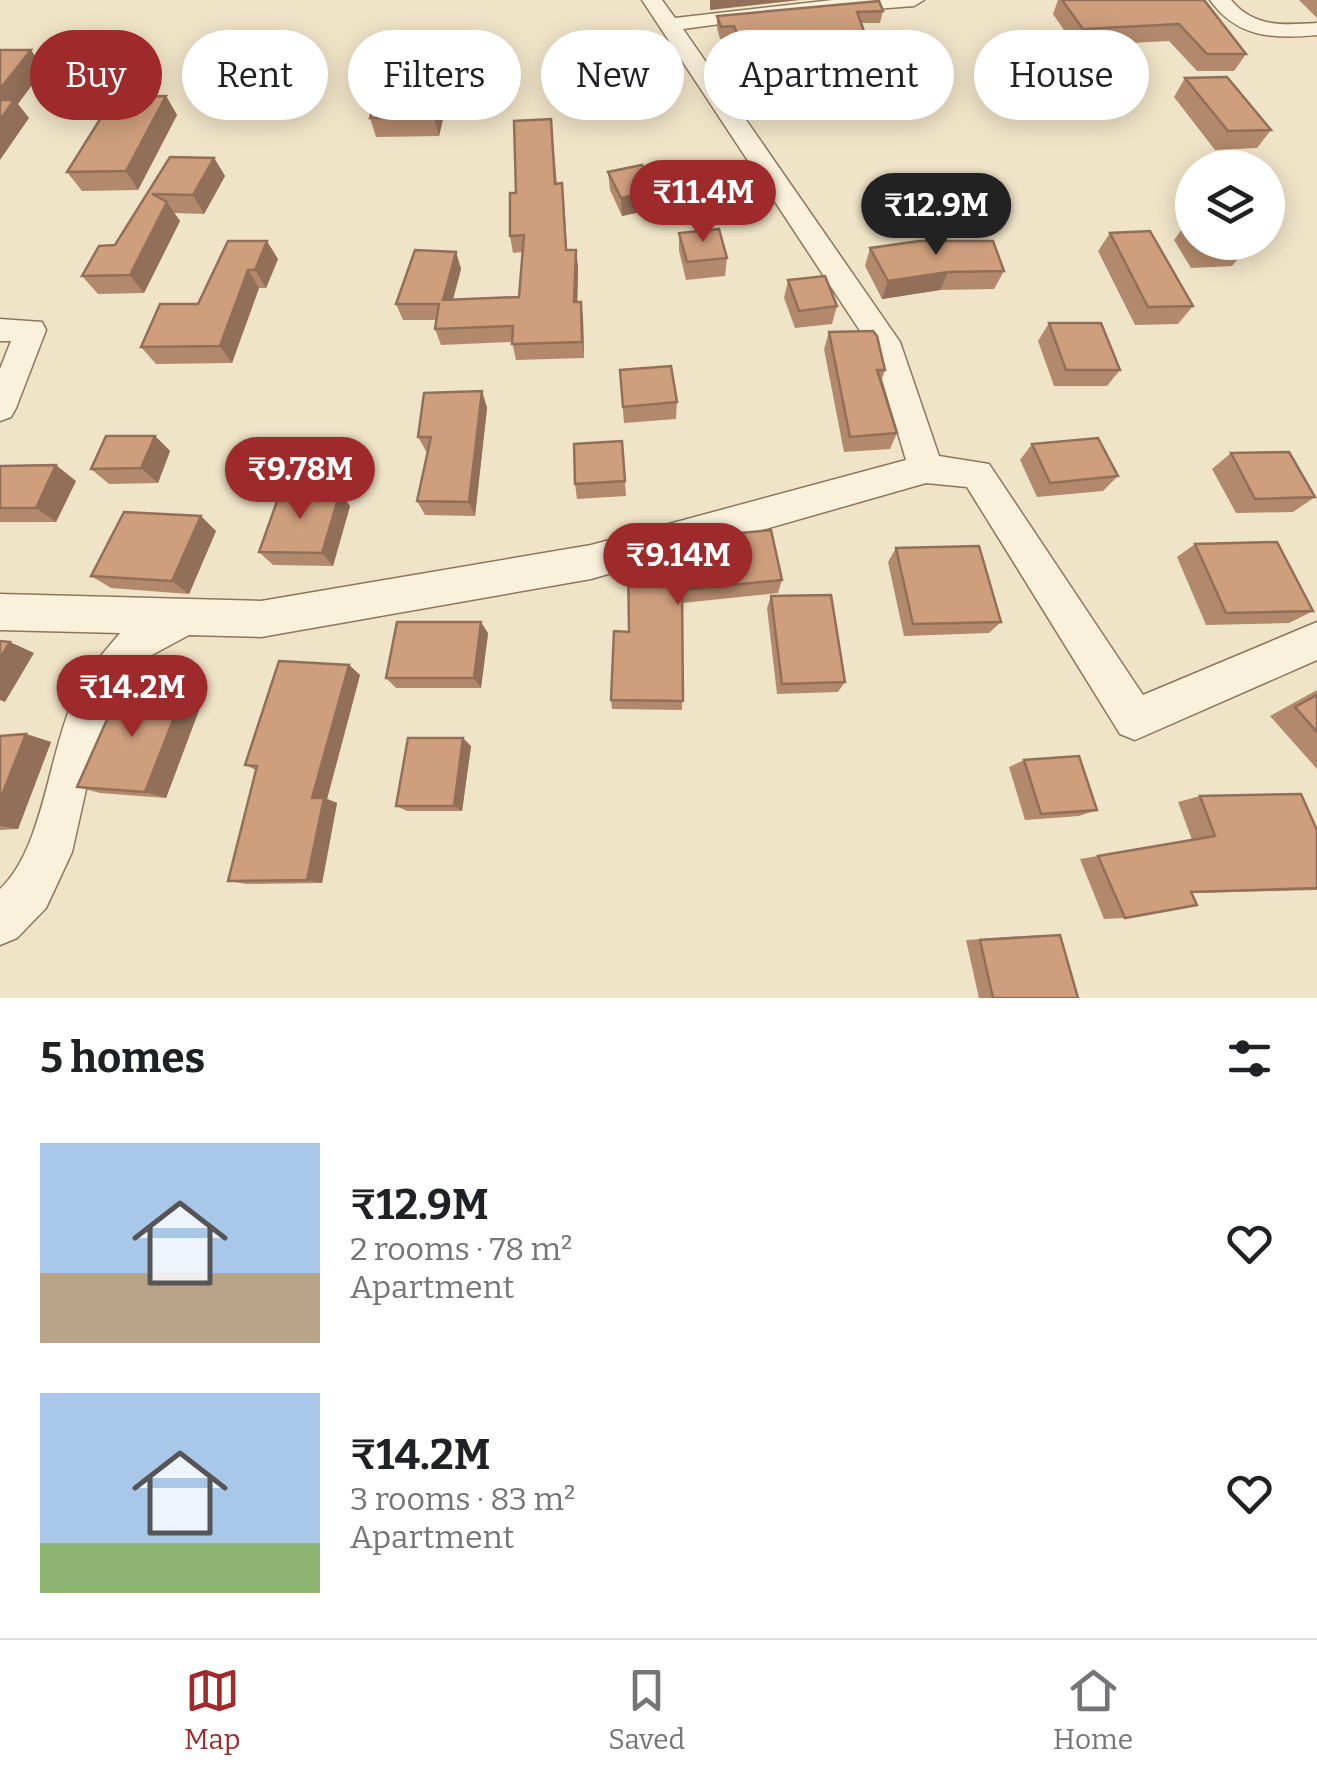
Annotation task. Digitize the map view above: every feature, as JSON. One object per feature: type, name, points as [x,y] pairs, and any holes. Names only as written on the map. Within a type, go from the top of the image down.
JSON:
[{"type":"street","points":[[652,0],[889,350],[926,469]]},
{"type":"street","points":[[667,25],[772,11],[914,0]]},
{"type":"street","points":[[1220,0],[1231,16],[1251,28],[1267,32],[1317,29]]},
{"type":"street","points":[[0,330],[31,330],[0,408]]},
{"type":"street","points":[[0,612],[261,618],[591,562],[926,469],[976,474],[1135,719],[1317,641]]},
{"type":"street","points":[[0,921],[30,892],[49,852],[68,776],[96,697],[136,642],[187,617]]},
{"type":"building","points":[[1062,0],[1204,0],[1246,54],[1207,54],[1179,24],[1083,29]]},
{"type":"building","points":[[879,1],[883,11],[857,12],[864,30],[736,30],[734,26],[721,27],[717,16]]},
{"type":"building","points":[[0,50],[30,50],[30,51],[0,89]]},
{"type":"building","points":[[1227,77],[1271,130],[1228,131],[1185,78]]},
{"type":"building","points":[[0,100],[14,100],[0,120]]},
{"type":"building","points":[[100,120],[153,120],[126,171],[67,172]]},
{"type":"building","points":[[551,120],[555,184],[562,183],[566,250],[576,250],[574,302],[581,302],[582,342],[512,344],[513,326],[435,329],[439,304],[396,304],[415,250],[456,252],[443,300],[519,297],[524,235],[510,236],[510,193],[516,193],[514,121]]},
{"type":"building","points":[[170,157],[214,158],[193,195],[152,194],[167,202],[130,275],[82,276],[99,246],[115,245]]},
{"type":"building","points":[[642,165],[655,190],[621,198],[608,172]]},
{"type":"building","points":[[719,229],[727,258],[687,262],[679,233]]},
{"type":"building","points":[[1150,231],[1193,306],[1148,307],[1110,233]]},
{"type":"building","points":[[228,241],[267,241],[255,270],[248,270],[220,346],[141,347],[160,304],[198,304]]},
{"type":"building","points":[[919,241],[993,241],[1004,271],[948,272],[888,281],[870,248]]},
{"type":"building","points":[[825,276],[837,306],[799,311],[788,280]]},
{"type":"building","points":[[1049,323],[1101,323],[1120,370],[1066,370]]},
{"type":"building","points":[[873,331],[885,370],[877,370],[897,433],[850,437],[829,332]]},
{"type":"building","points":[[671,366],[677,402],[623,407],[620,370]]},
{"type":"building","points":[[482,391],[469,502],[417,501],[431,437],[418,437],[424,393]]},
{"type":"building","points":[[106,436],[155,436],[141,468],[91,469]]},
{"type":"building","points":[[1098,438],[1118,476],[1050,483],[1032,444]]},
{"type":"building","points":[[622,441],[625,481],[575,484],[574,444]]},
{"type":"building","points":[[1289,452],[1315,497],[1255,499],[1231,453]]},
{"type":"building","points":[[56,465],[36,508],[0,508],[0,466]]},
{"type":"building","points":[[281,490],[340,492],[322,553],[259,552]]},
{"type":"building","points":[[124,512],[201,516],[172,581],[91,576]]},
{"type":"building","points":[[771,530],[782,580],[682,590],[683,701],[611,700],[614,631],[629,632],[628,559],[654,551],[701,550],[700,539],[709,536]]},
{"type":"building","points":[[1277,542],[1313,611],[1226,613],[1195,544]]},
{"type":"building","points":[[979,546],[1001,622],[913,624],[896,548]]},
{"type":"building","points":[[831,595],[845,682],[782,684],[771,596]]},
{"type":"building","points":[[397,622],[481,622],[474,678],[386,678]]},
{"type":"building","points":[[0,641],[10,642],[0,658]]},
{"type":"building","points":[[279,661],[349,665],[312,798],[324,798],[307,880],[228,881],[257,766],[245,765]]},
{"type":"building","points":[[121,688],[184,692],[145,792],[77,787]]},
{"type":"building","points":[[1317,695],[1317,732],[1295,707]]},
{"type":"building","points":[[26,734],[0,800],[0,736]]},
{"type":"building","points":[[408,738],[463,738],[454,806],[396,806]]},
{"type":"building","points":[[1079,756],[1097,810],[1041,814],[1024,760]]},
{"type":"building","points":[[1301,794],[1317,830],[1317,888],[1191,892],[1197,905],[1125,918],[1098,856],[1215,836],[1200,796]]},
{"type":"building","points":[[1060,935],[1078,998],[993,998],[980,940]]}]
